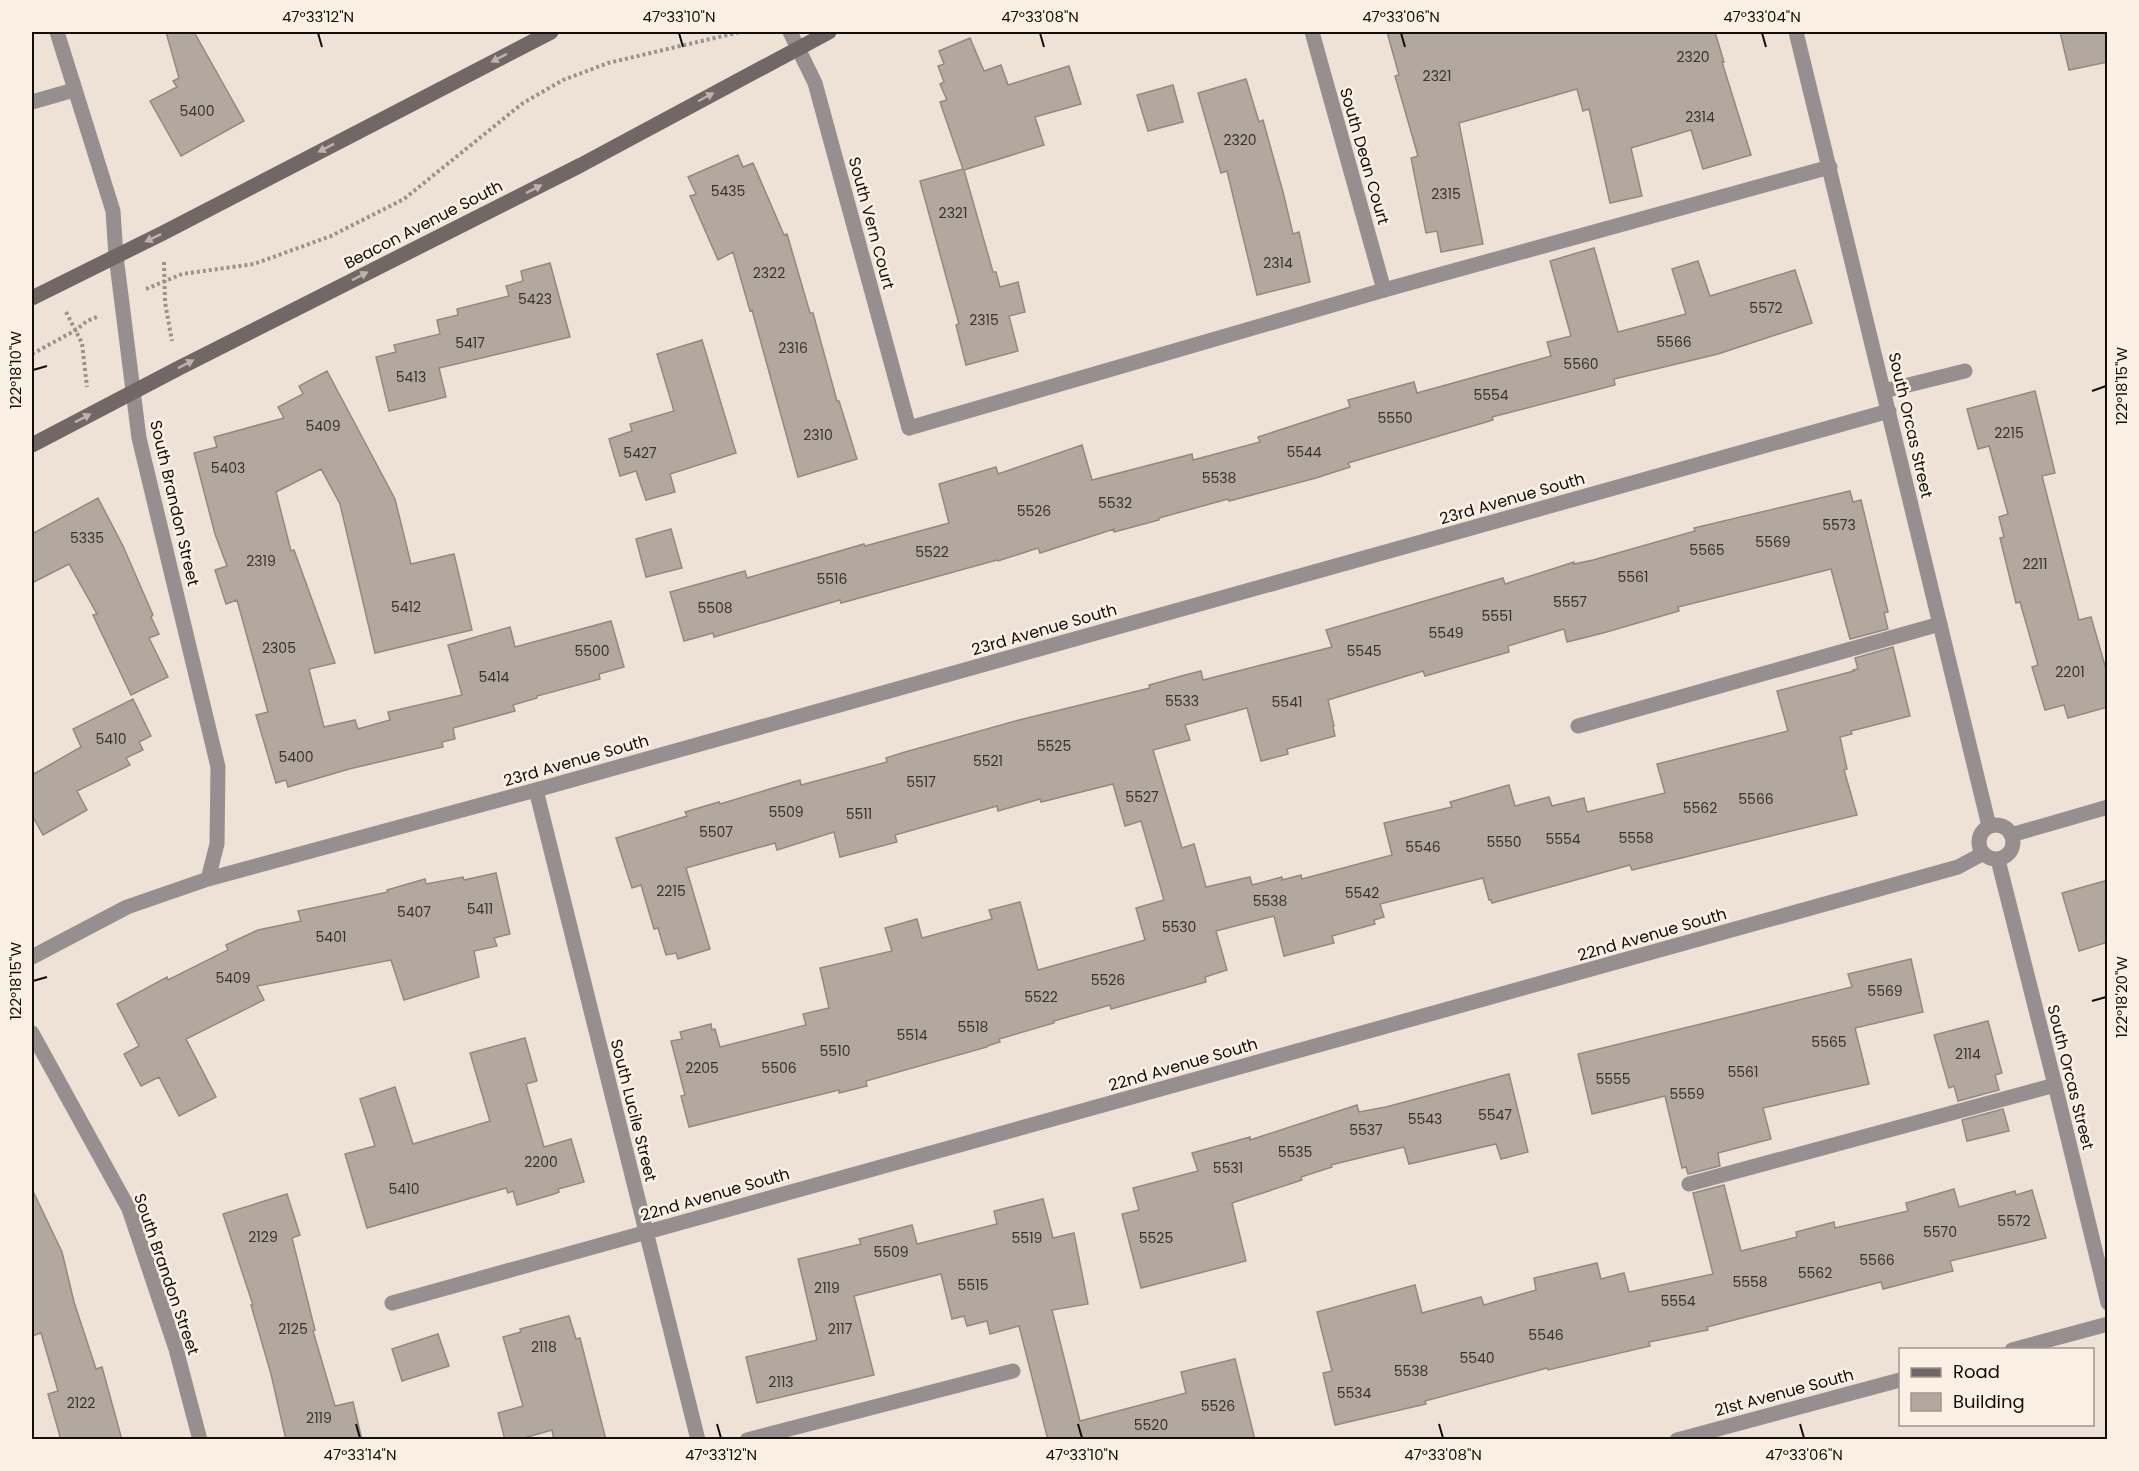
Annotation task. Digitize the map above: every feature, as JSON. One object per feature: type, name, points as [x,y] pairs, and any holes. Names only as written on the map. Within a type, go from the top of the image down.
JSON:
[{"type":"main road","points":[[32,297],[551,32]]},
{"type":"main road","name":"Beacon Avenue South","points":[[32,445],[133,391],[581,165],[829,32]]},
{"type":"street","name":"South Brandon Street","points":[[57,32],[113,210],[116,256],[139,438],[218,767],[217,844],[208,879]]},
{"type":"street","name":"South Vern Court","points":[[790,32],[815,83],[909,428],[1384,290]]},
{"type":"street","name":"South Dean Court","points":[[1312,32],[1384,290]]},
{"type":"street","name":"South Orcas Street","points":[[1796,32],[1989,826]]},
{"type":"street","points":[[32,102],[74,90]]},
{"type":"street","points":[[1384,290],[1830,167]]},
{"type":"street","points":[[1884,391],[1965,371]]},
{"type":"street","name":"23rd Avenue South","points":[[32,957],[127,907],[208,879],[536,790],[1889,411]]},
{"type":"street","points":[[1578,726],[1940,624]]},
{"type":"street","name":"South Lucile Street","points":[[536,790],[698,1440]]},
{"type":"street","points":[[2011,835],[2108,807]]},
{"type":"street","points":[[1989,826],[2003,827],[2011,835],[2013,845],[2008,855],[1998,860],[1987,858],[1982,854],[1979,837],[1989,826]]},
{"type":"street","name":"22nd Avenue South","points":[[392,1303],[1958,867],[1982,854]]},
{"type":"street","name":"South Orcas Street","points":[[1998,860],[2108,1304]]},
{"type":"street","name":"South Brandon Street","points":[[32,1033],[129,1209],[176,1349],[200,1440]]},
{"type":"street","points":[[1689,1185],[2055,1084]]},
{"type":"street","points":[[2019,1348],[2108,1324]]},
{"type":"street","points":[[747,1440],[1013,1371]]},
{"type":"street","name":"21st Avenue South","points":[[1677,1440],[1899,1380]]},
{"type":"path","points":[[142,291],[182,274],[254,264],[341,231],[405,199],[523,103],[563,80],[608,63],[740,32]]},
{"type":"path","points":[[163,255],[166,281],[165,302],[172,341]]},
{"type":"path","points":[[62,306],[82,343],[88,390]]},
{"type":"path","points":[[32,354],[99,316]]},
{"type":"building","points":[[166,32],[194,32],[244,121],[181,156],[150,101],[177,87],[173,81],[179,78]]},
{"type":"building","points":[[1387,32],[1715,32],[1751,155],[1703,169],[1691,130],[1631,148],[1642,196],[1610,203],[1589,109],[1583,111],[1577,89],[1459,123],[1483,244],[1441,252],[1437,231],[1426,233],[1411,158],[1418,156],[1395,76],[1399,75]]},
{"type":"building","points":[[2060,32],[2108,32],[2108,62],[2069,70]]},
{"type":"building","points":[[970,38],[984,71],[1001,65],[1008,85],[1069,66],[1081,104],[1035,117],[1044,145],[964,170],[993,272],[996,272],[1000,287],[1018,282],[1025,312],[1009,316],[1018,351],[966,365],[956,325],[959,324],[920,181],[963,169],[940,102],[947,100],[940,84],[944,82],[938,66],[944,64],[939,51]]},
{"type":"building","points":[[1246,79],[1259,122],[1263,120],[1293,234],[1299,232],[1310,282],[1257,295],[1227,171],[1221,173],[1198,93]]},
{"type":"building","points":[[1173,85],[1183,122],[1148,131],[1137,95]]},
{"type":"building","points":[[738,155],[743,167],[753,163],[784,235],[787,234],[810,313],[813,313],[837,401],[839,401],[857,459],[798,477],[752,310],[750,311],[733,252],[718,260],[690,196],[696,194],[688,177]]},
{"type":"building","points":[[1594,248],[1618,332],[1686,314],[1672,269],[1698,261],[1710,296],[1795,270],[1812,323],[1718,354],[1614,379],[1615,385],[1492,417],[1493,420],[1348,463],[1350,467],[1316,478],[1229,501],[1228,499],[1114,532],[1114,529],[1040,553],[1038,548],[841,603],[840,600],[714,637],[713,633],[684,641],[670,592],[745,571],[747,578],[864,544],[865,546],[949,523],[939,484],[996,467],[998,474],[1082,445],[1092,480],[1192,454],[1193,460],[1260,442],[1258,437],[1350,407],[1348,400],[1414,382],[1417,393],[1551,356],[1547,342],[1571,336],[1550,261]]},
{"type":"building","points":[[550,263],[570,337],[439,368],[446,397],[389,411],[376,357],[396,352],[394,345],[440,334],[437,320],[458,315],[457,309],[509,296],[506,286],[523,281],[521,271]]},
{"type":"building","points":[[702,340],[736,453],[670,474],[675,492],[646,500],[636,471],[620,476],[609,439],[632,431],[630,424],[674,411],[657,354]]},
{"type":"building","points":[[327,371],[395,499],[411,564],[454,554],[472,630],[375,653],[340,504],[321,469],[276,492],[291,551],[294,550],[335,663],[309,669],[324,727],[355,720],[358,729],[390,720],[388,712],[462,695],[448,645],[510,627],[515,647],[611,621],[624,667],[599,674],[600,679],[513,705],[515,711],[453,728],[455,739],[442,742],[443,747],[349,769],[288,787],[286,780],[276,783],[256,715],[268,712],[237,600],[226,604],[215,570],[227,566],[215,534],[194,453],[217,447],[214,437],[284,418],[278,407],[303,394],[299,386]]},
{"type":"building","points":[[2035,391],[2055,473],[2042,476],[2079,620],[2091,617],[2108,676],[2108,707],[2068,718],[2064,705],[2045,710],[2032,667],[2038,665],[2020,602],[2016,603],[2000,538],[2004,537],[1999,517],[2008,514],[1989,446],[1978,449],[1967,409]]},
{"type":"building","points":[[1850,491],[1853,502],[1861,500],[1888,612],[1884,613],[1888,629],[1850,639],[1831,569],[1678,607],[1679,611],[1567,642],[1564,629],[1508,646],[1509,652],[1425,676],[1423,671],[1328,700],[1335,736],[1287,749],[1288,754],[1261,761],[1247,708],[1185,725],[1190,740],[1153,750],[1182,848],[1194,844],[1206,887],[1250,877],[1252,885],[1282,877],[1282,880],[1301,875],[1302,879],[1392,855],[1384,823],[1452,807],[1450,802],[1509,785],[1515,806],[1549,797],[1552,806],[1584,798],[1587,812],[1665,793],[1657,764],[1788,731],[1777,691],[1854,671],[1858,669],[1855,658],[1893,647],[1910,716],[1851,731],[1852,734],[1840,737],[1847,769],[1844,770],[1857,815],[1632,870],[1630,865],[1492,903],[1489,900],[1483,878],[1380,904],[1384,917],[1374,920],[1375,924],[1332,936],[1334,943],[1284,956],[1274,916],[1216,931],[1227,970],[1205,977],[1206,982],[1111,1009],[1110,1005],[1054,1021],[1054,1023],[999,1039],[1000,1042],[987,1047],[866,1081],[867,1086],[839,1093],[839,1090],[689,1127],[681,1096],[685,1095],[671,1041],[682,1039],[680,1032],[711,1024],[712,1030],[715,1029],[720,1047],[806,1025],[803,1014],[829,1008],[820,968],[892,951],[885,928],[917,919],[922,938],[992,919],[989,910],[1020,902],[1038,970],[1145,940],[1136,908],[1164,900],[1141,821],[1125,826],[1113,784],[1041,802],[1040,799],[998,811],[997,806],[895,835],[897,842],[840,857],[834,832],[777,850],[775,843],[686,868],[710,949],[678,959],[676,953],[666,955],[658,928],[654,929],[641,885],[632,888],[616,838],[687,816],[685,812],[719,802],[720,804],[800,780],[801,785],[887,762],[886,758],[905,752],[1019,720],[1150,688],[1149,685],[1185,675],[1201,671],[1203,680],[1332,647],[1326,630],[1503,578],[1505,584],[1574,562],[1574,564],[1593,560],[1695,531],[1694,528]]},
{"type":"building","points":[[98,498],[123,546],[153,615],[151,617],[159,634],[149,638],[168,677],[131,695],[93,615],[97,614],[69,564],[32,583],[32,534]]},
{"type":"building","points":[[671,529],[682,568],[646,577],[636,539]]},
{"type":"building","points":[[133,699],[151,736],[139,742],[143,750],[126,758],[130,765],[77,791],[87,810],[43,835],[32,815],[32,775],[81,747],[73,729]]},
{"type":"building","points":[[496,873],[510,934],[494,938],[497,946],[474,951],[479,977],[404,1000],[391,960],[257,986],[264,1000],[186,1039],[216,1097],[179,1116],[159,1077],[141,1086],[124,1054],[139,1046],[117,1004],[167,977],[168,980],[228,950],[226,945],[258,930],[301,921],[298,911],[388,892],[387,890],[425,879],[426,884],[463,877],[464,880]]},
{"type":"building","points":[[2108,880],[2108,942],[2079,951],[2062,893]]},
{"type":"building","points":[[1911,959],[1923,1012],[1855,1028],[1869,1084],[1763,1108],[1771,1139],[1718,1153],[1720,1166],[1688,1174],[1686,1167],[1682,1168],[1665,1096],[1592,1114],[1578,1054],[1852,987],[1848,974]]},
{"type":"building","points":[[1988,1021],[2002,1073],[1995,1075],[1999,1090],[1958,1101],[1954,1086],[1949,1088],[1934,1035]]},
{"type":"building","points":[[525,1038],[537,1081],[526,1084],[544,1147],[571,1139],[584,1182],[558,1189],[559,1192],[554,1194],[517,1205],[513,1191],[508,1193],[506,1188],[367,1228],[345,1154],[375,1146],[360,1099],[395,1087],[413,1144],[490,1121],[470,1053]]},
{"type":"building","points":[[1509,1074],[1528,1152],[1501,1159],[1496,1144],[1409,1164],[1404,1147],[1331,1165],[1332,1167],[1301,1177],[1302,1180],[1232,1203],[1246,1261],[1141,1288],[1122,1214],[1139,1210],[1133,1188],[1198,1171],[1192,1153],[1250,1137],[1250,1140],[1357,1105],[1359,1112],[1386,1107]]},
{"type":"building","points":[[2003,1109],[2009,1131],[1967,1141],[1962,1120]]},
{"type":"building","points":[[1724,1185],[1741,1251],[1797,1237],[1796,1232],[1834,1222],[1835,1228],[1908,1211],[1906,1203],[1954,1189],[1959,1207],[2015,1191],[2016,1195],[2032,1190],[2046,1238],[1950,1261],[1953,1271],[1883,1289],[1881,1282],[1707,1327],[1708,1330],[1649,1342],[1650,1346],[1548,1370],[1547,1368],[1425,1401],[1426,1404],[1335,1425],[1323,1373],[1332,1371],[1317,1312],[1415,1285],[1422,1313],[1481,1297],[1484,1305],[1536,1290],[1534,1278],[1597,1263],[1601,1279],[1624,1273],[1629,1292],[1713,1274],[1693,1193]]},
{"type":"building","points":[[32,1189],[62,1252],[74,1302],[96,1369],[102,1367],[122,1440],[61,1440],[48,1394],[58,1391],[41,1333],[32,1336]]},
{"type":"building","points":[[287,1194],[300,1235],[292,1238],[315,1330],[313,1331],[335,1406],[353,1402],[362,1440],[286,1440],[271,1374],[251,1305],[253,1305],[223,1214]]},
{"type":"building","points":[[1043,1199],[1053,1238],[1074,1233],[1088,1304],[1052,1310],[1080,1421],[1186,1393],[1181,1372],[1235,1359],[1255,1440],[1048,1440],[1019,1326],[990,1334],[987,1321],[967,1326],[964,1316],[952,1319],[941,1274],[854,1296],[874,1375],[757,1403],[746,1357],[817,1340],[798,1259],[861,1244],[859,1239],[912,1225],[917,1244],[997,1224],[994,1211]]},
{"type":"building","points":[[569,1316],[576,1339],[580,1338],[606,1440],[554,1440],[552,1430],[517,1440],[505,1440],[498,1413],[523,1406],[503,1337],[521,1332],[520,1329]]},
{"type":"building","points":[[438,1334],[449,1366],[402,1381],[392,1349]]}]
